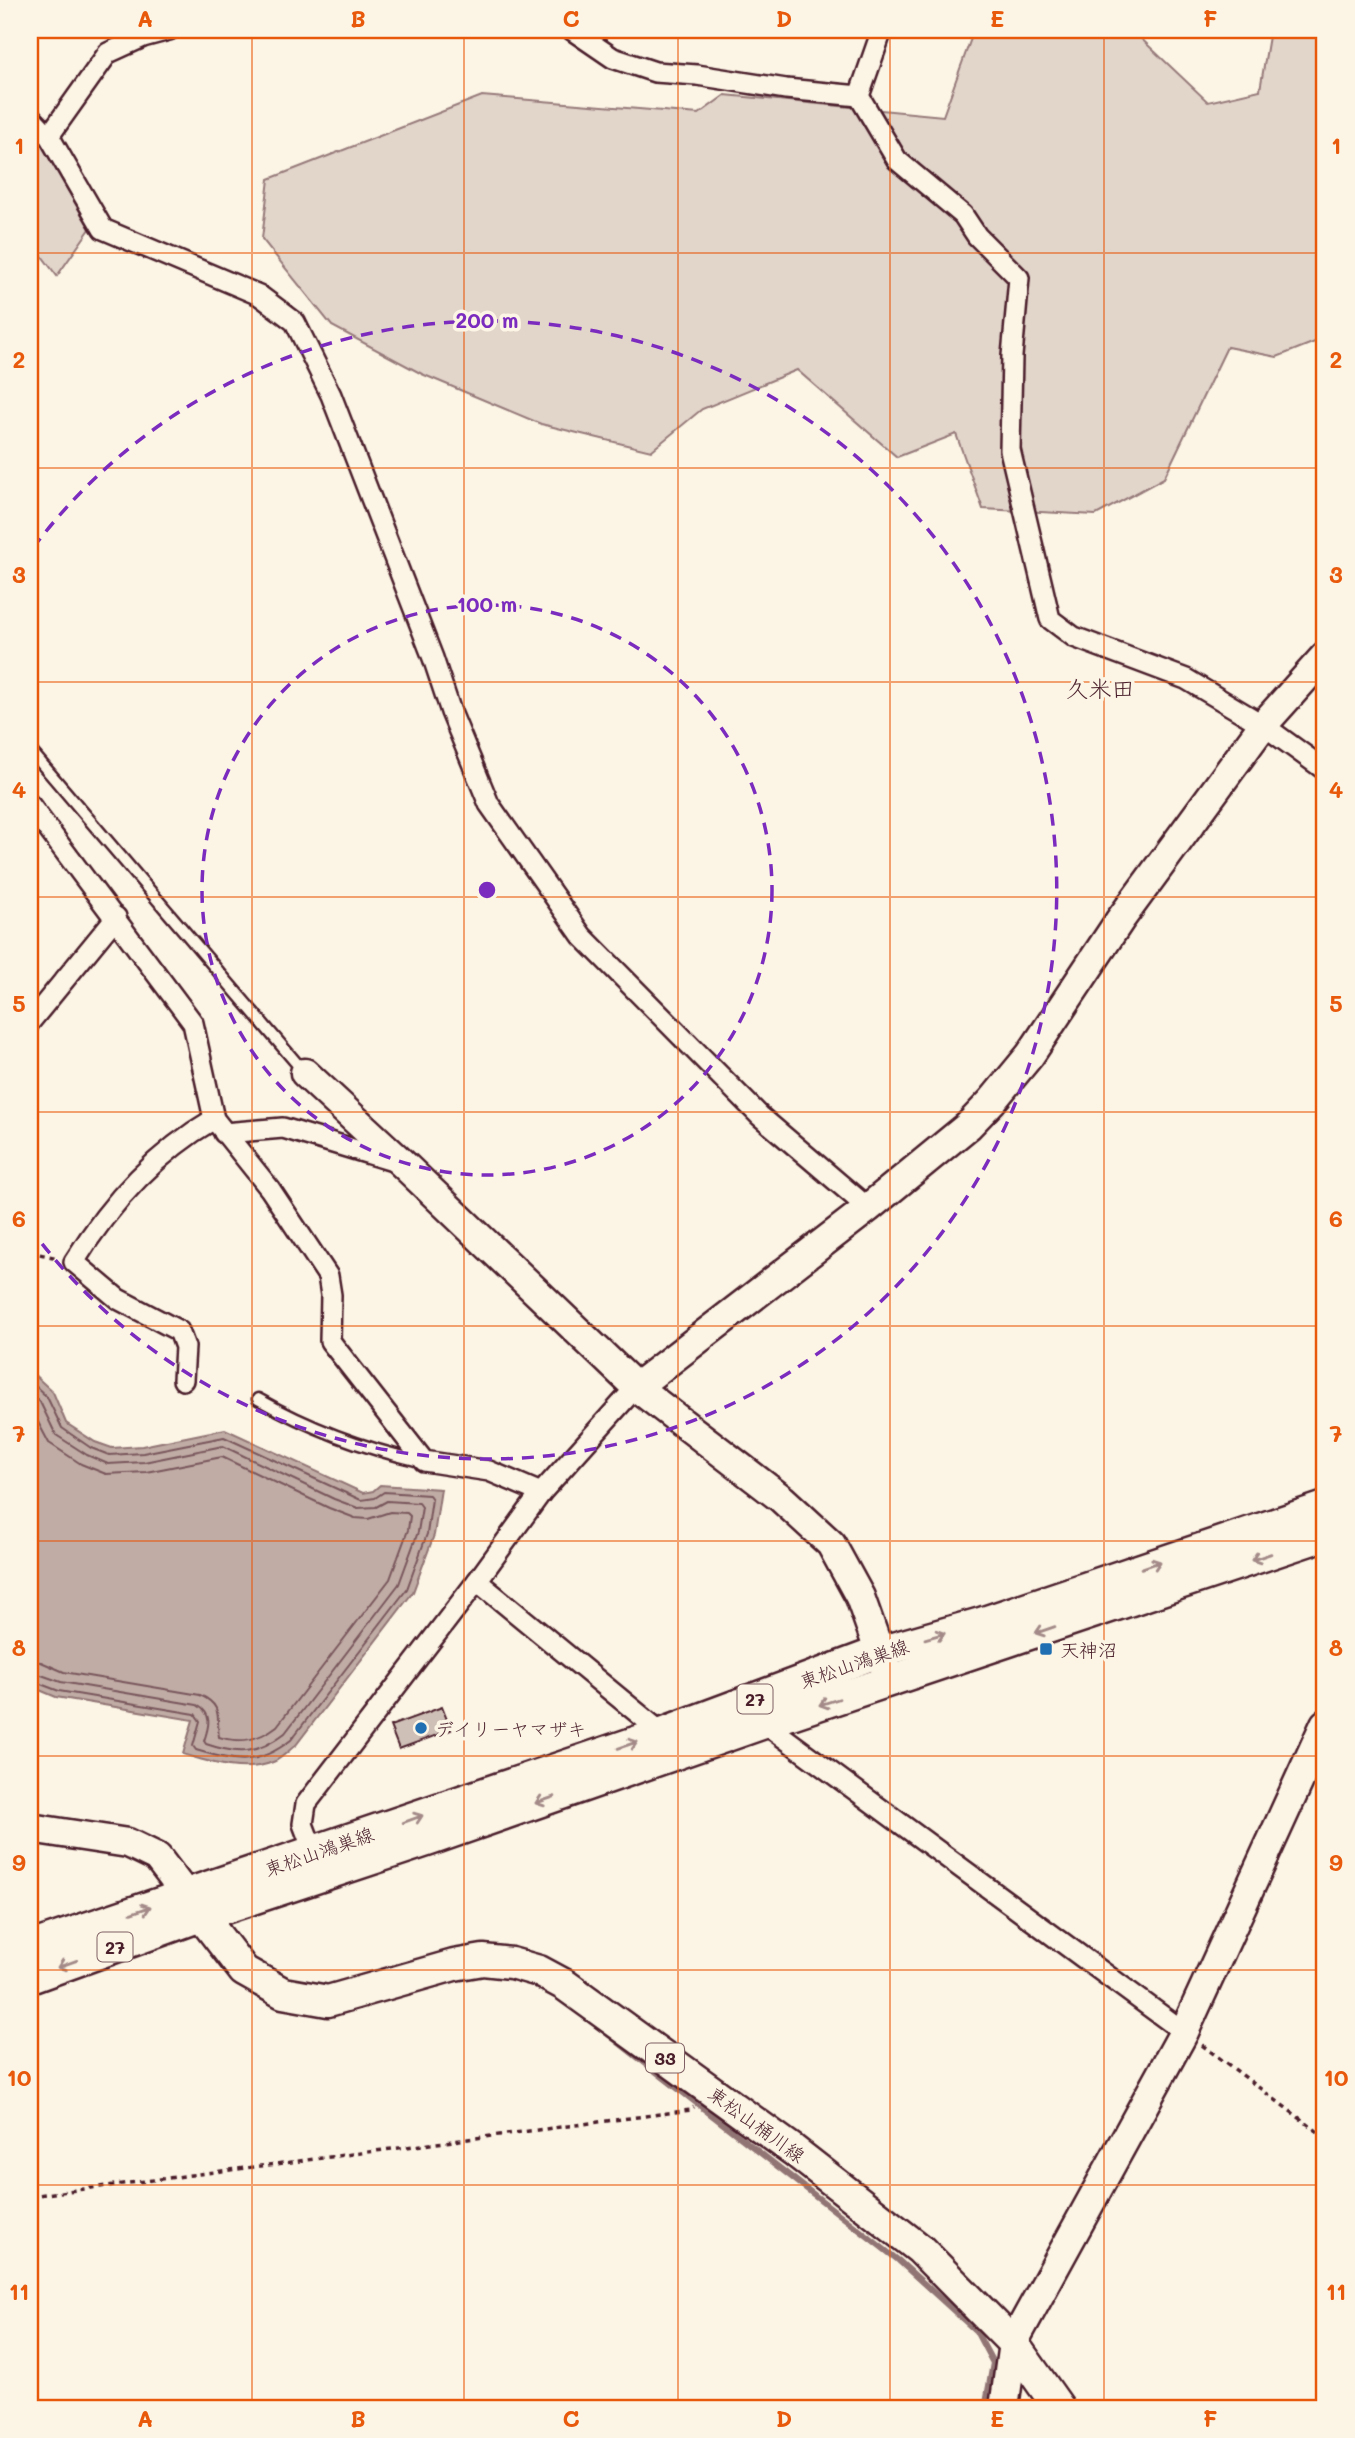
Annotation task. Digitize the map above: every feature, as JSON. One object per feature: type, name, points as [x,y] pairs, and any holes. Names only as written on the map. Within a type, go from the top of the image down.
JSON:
[{"type":"main road","name":"東松山鴻巣線","points":[[193,1906],[314,1853],[663,1733],[879,1652],[981,1623],[1325,1507]]},
{"type":"main road","name":"東松山鴻巣線","points":[[193,1906],[430,1840],[764,1723],[1325,1535]]},
{"type":"main road","name":"27","points":[[30,1947],[193,1906]]},
{"type":"main road","name":"27","points":[[30,1978],[193,1906]]},
{"type":"main road","name":"東松山桶川線","points":[[193,1906],[244,1971],[283,1993],[328,2001],[454,1965],[483,1960],[511,1963],[539,1971],[565,1985],[793,2150],[920,2249],[1013,2343],[1059,2408]]},
{"type":"street","points":[[49,136],[108,53],[140,33],[169,30]]},
{"type":"street","points":[[572,30],[613,58],[655,72],[859,96]]},
{"type":"street","points":[[882,30],[859,96],[897,160],[963,215],[977,236],[1019,278],[1012,356],[1010,450],[1050,619],[1074,637],[1185,679],[1263,725],[1325,770]]},
{"type":"street","points":[[30,116],[49,136],[103,229],[259,295],[295,322],[331,395],[433,658],[451,712],[489,804],[582,936],[760,1116],[869,1208]]},
{"type":"street","points":[[314,1853],[303,1824],[306,1804],[541,1493],[636,1387],[869,1208],[968,1126],[1030,1055],[1120,920],[1263,725],[1325,656]]},
{"type":"street","points":[[30,805],[193,1023],[219,1126],[270,1189],[328,1276],[331,1295],[330,1342],[424,1461],[489,1471],[541,1493]]},
{"type":"street","points":[[30,1022],[116,917]]},
{"type":"street","points":[[305,1073],[636,1387],[782,1499],[831,1544],[860,1597],[890,1682]]},
{"type":"street","points":[[183,1380],[185,1347],[179,1331],[118,1298],[74,1262],[91,1235],[146,1168],[188,1134],[219,1126],[283,1128],[403,1164]]},
{"type":"street","points":[[477,1581],[663,1733]]},
{"type":"street","points":[[764,1723],[1184,2032]]},
{"type":"street","points":[[1004,2408],[1013,2343],[1184,2032],[1325,1724]]},
{"type":"street","points":[[30,1828],[128,1843],[157,1857],[193,1906]]},
{"type":"lane","points":[[30,750],[305,1073]]},
{"type":"lane","points":[[258,1399],[299,1422],[379,1452],[424,1461]]},
{"type":"path","points":[[30,1252],[74,1262]]},
{"type":"path","points":[[1184,2032],[1325,2137]]},
{"type":"path","points":[[30,2196],[691,2110],[710,2090]]},
{"type":"shaded area","points":[[974,30],[1132,30],[1208,102],[1260,90],[1270,30],[1325,30],[1325,338],[1277,357],[1227,347],[1164,478],[1096,515],[983,509],[956,434],[897,457],[797,370],[702,409],[651,451],[541,424],[422,374],[332,326],[262,239],[269,179],[482,96],[699,114],[725,95],[943,116]]},
{"type":"shaded area","points":[[30,125],[90,229],[57,276],[30,240]]},
{"type":"water","points":[[30,1371],[53,1392],[66,1423],[95,1442],[112,1448],[142,1446],[225,1429],[363,1493],[373,1491],[380,1485],[441,1489],[434,1535],[413,1592],[296,1745],[279,1759],[250,1767],[205,1761],[183,1754],[193,1720],[56,1697],[30,1686]]},
{"type":"building","name":"デイリーヤマザキ","points":[[442,1707],[451,1730],[399,1749],[390,1726]]},
{"type":"waterway","points":[[596,2025],[898,2260],[976,2331],[993,2363],[985,2408]]},
{"type":"place","name":"天神沼","points":[[1046,1649]]},
{"type":"place","name":"デイリーヤマザキ","points":[[421,1728]]},
{"type":"district","name":"久米田","points":[[1100,688]]}]
